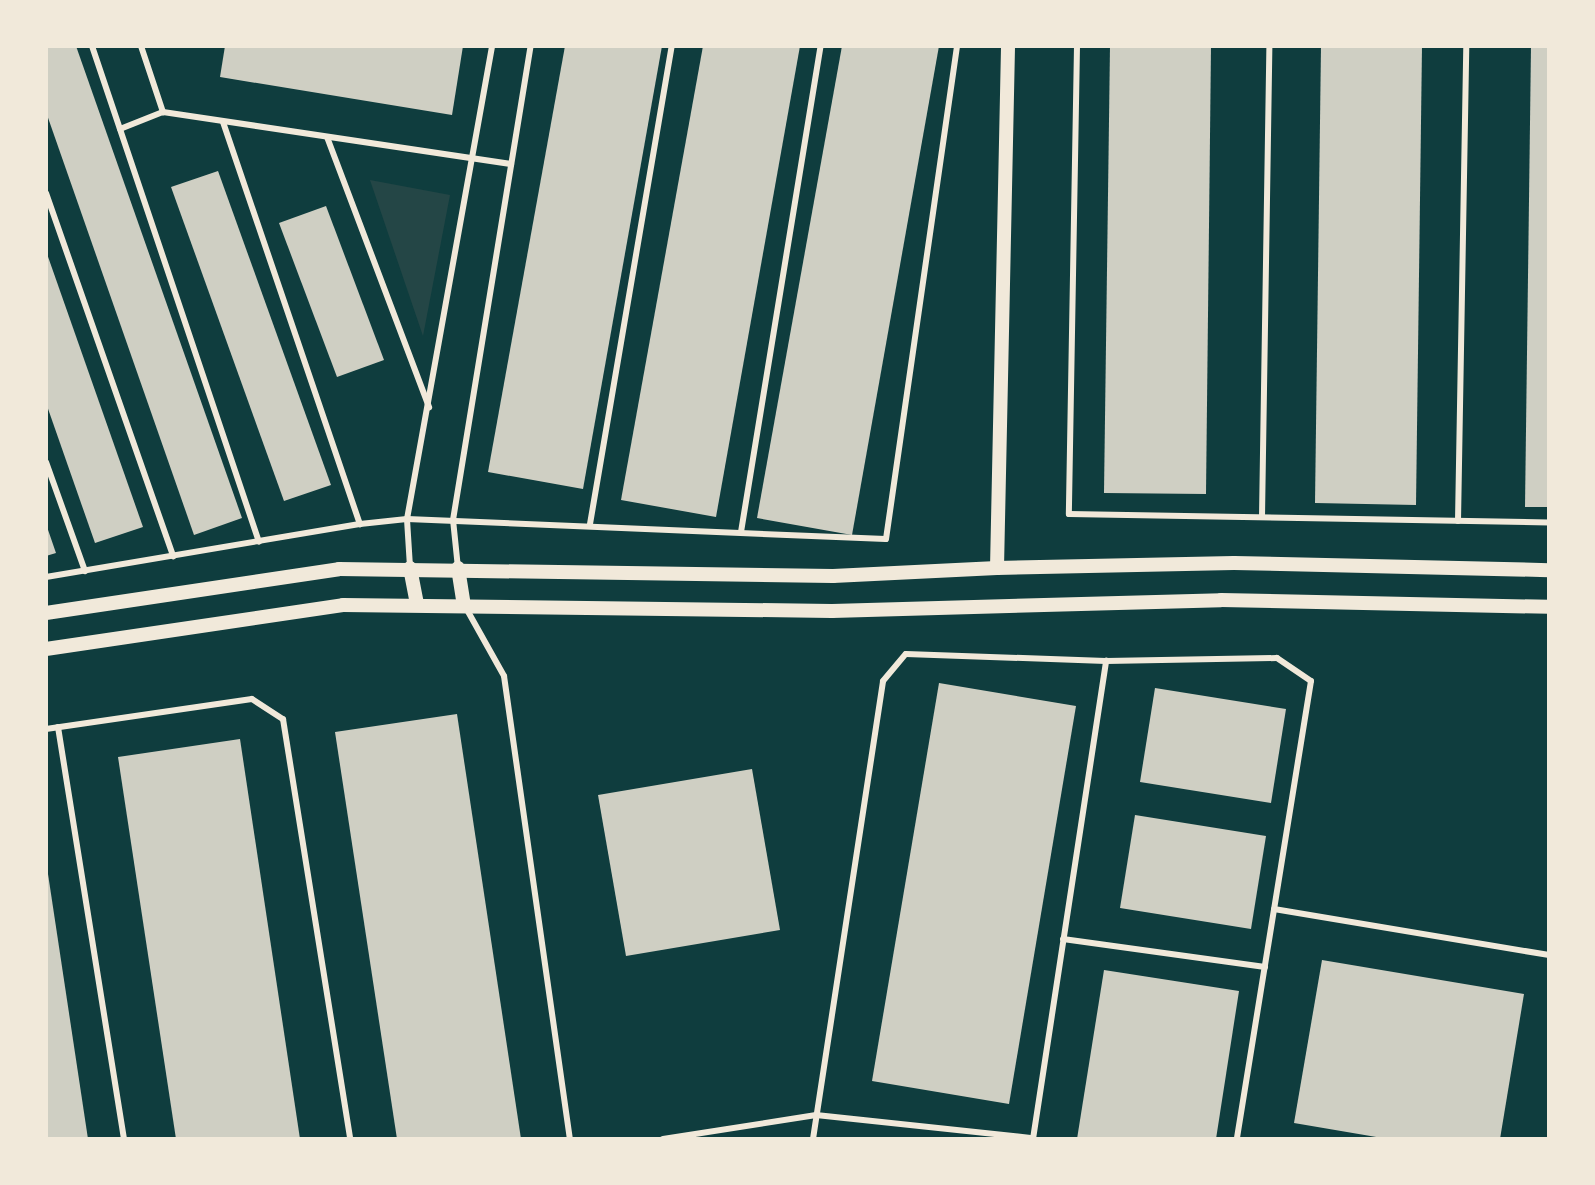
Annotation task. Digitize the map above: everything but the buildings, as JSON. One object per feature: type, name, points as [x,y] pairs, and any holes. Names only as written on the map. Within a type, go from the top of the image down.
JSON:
[{"type":"street","points":[[997,568],[1008,46]]},
{"type":"street","points":[[46,613],[339,569],[458,568],[833,576],[997,568],[1234,563],[1549,570]]},
{"type":"street","points":[[410,568],[417,604]]},
{"type":"street","points":[[458,568],[464,605]]},
{"type":"street","points":[[46,649],[343,605],[832,611],[1221,600],[1549,607]]},
{"type":"lane","points":[[92,46],[259,542]]},
{"type":"lane","points":[[141,46],[163,112]]},
{"type":"lane","points":[[410,568],[407,519],[492,46]]},
{"type":"lane","points":[[458,568],[453,520],[531,46]]},
{"type":"lane","points":[[590,524],[672,46]]},
{"type":"lane","points":[[741,532],[821,46]]},
{"type":"lane","points":[[46,577],[360,524],[407,519],[590,524],[886,539],[957,46]]},
{"type":"lane","points":[[1077,46],[1069,514],[1549,522]]},
{"type":"lane","points":[[1262,517],[1269,46]]},
{"type":"lane","points":[[1458,521],[1466,46]]},
{"type":"lane","points":[[120,129],[163,112],[511,164]]},
{"type":"lane","points":[[223,122],[360,524]]},
{"type":"lane","points":[[327,137],[429,409]]},
{"type":"lane","points":[[46,193],[173,556]]},
{"type":"lane","points":[[46,462],[85,571]]},
{"type":"lane","points":[[464,605],[504,676],[570,1139]]},
{"type":"lane","points":[[813,1139],[883,681],[906,654],[1106,661],[1277,658],[1311,681],[1237,1139]]},
{"type":"lane","points":[[663,1139],[816,1115],[1033,1138],[1106,661]]},
{"type":"lane","points":[[46,729],[252,699],[283,719],[350,1139]]},
{"type":"lane","points":[[58,727],[124,1139]]},
{"type":"lane","points":[[1274,909],[1549,955]]},
{"type":"lane","points":[[1063,939],[1265,967]]},
{"type":"shaded area","points":[[370,180],[450,195],[423,336]]}]
